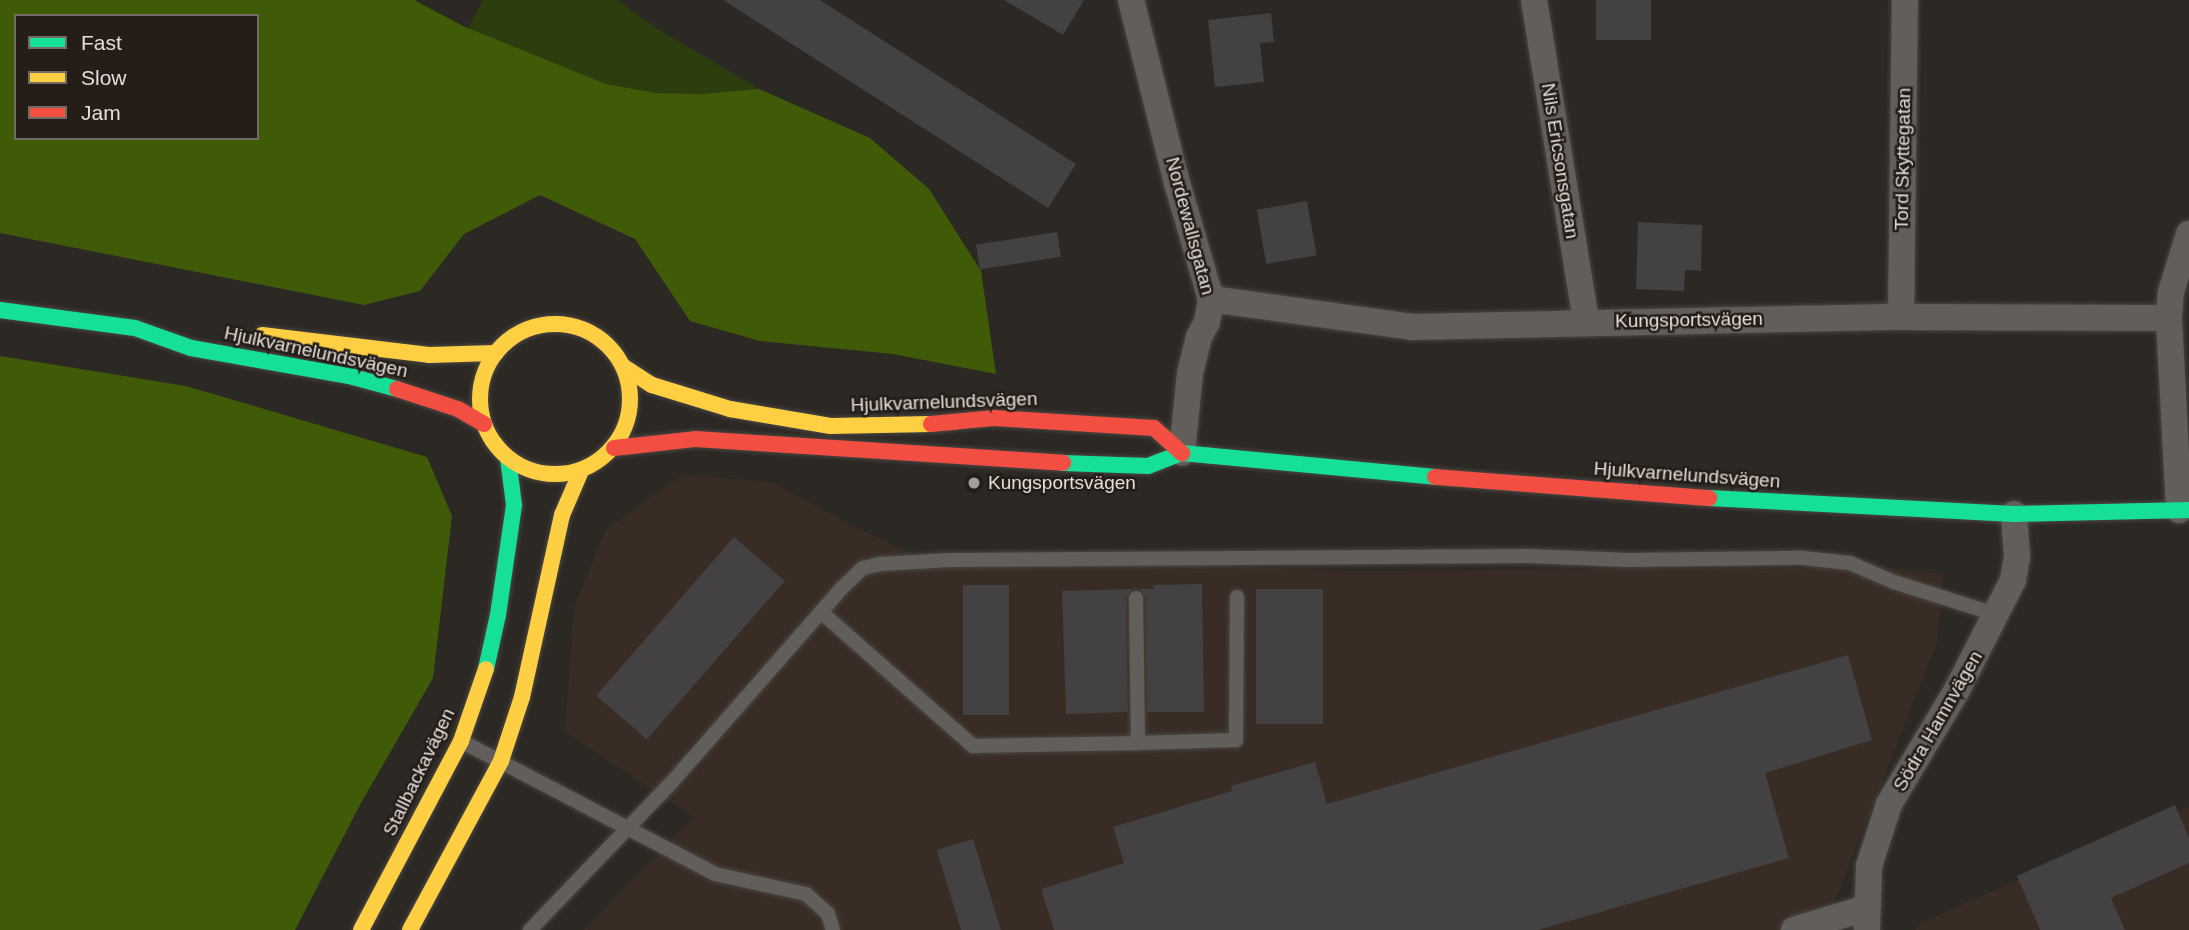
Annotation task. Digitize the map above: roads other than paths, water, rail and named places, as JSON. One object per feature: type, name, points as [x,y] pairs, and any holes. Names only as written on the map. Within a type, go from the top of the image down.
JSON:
[{"type":"street","name":"Nordewallsgatan","points":[[1131,0],[1177,183],[1211,299],[1207,322],[1199,337],[1190,373],[1182,453]]},
{"type":"street","name":"Nils Ericsonsgatan","points":[[1534,0],[1586,322]]},
{"type":"street","name":"Tord Skyttegatan","points":[[1901,317],[1905,0]]},
{"type":"street","points":[[2184,510],[2169,318],[2171,292],[2189,234]]},
{"type":"street","name":"Kungsportsvägen","points":[[1211,299],[1412,327],[1901,317],[2169,318]]},
{"type":"street","name":"Hjulkvarnelundsvägen","points":[[0,310],[135,328],[191,348],[354,377],[426,397],[458,409],[484,424]]},
{"type":"street","name":"Hjulkvarnelundsvägen","points":[[135,328],[176,324]]},
{"type":"street","points":[[566,325],[581,328],[606,343],[624,367],[631,396],[625,430],[614,448],[599,462],[581,471],[561,475],[540,474],[508,458],[494,443],[484,424],[480,389],[484,374],[496,353],[523,331],[537,326],[566,325]]},
{"type":"street","name":"Hjulkvarnelundsvägen","points":[[251,334],[429,355],[496,353]]},
{"type":"street","name":"Hjulkvarnelundsvägen","points":[[624,367],[653,385],[730,409],[785,419],[831,426],[902,427],[993,418],[1093,422],[1154,428],[1182,453]]},
{"type":"street","name":"Hjulkvarnelundsvägen","points":[[614,448],[695,439],[1101,466],[1148,466],[1182,453],[1443,478],[1766,502],[2014,514],[2184,510]]},
{"type":"street","name":"Stallbackavägen","points":[[361,930],[461,741],[483,682],[502,589],[514,505],[508,458]]},
{"type":"street","points":[[410,930],[501,761],[522,697],[562,516],[581,471]]},
{"type":"street","name":"Södra Hamnvägen","points":[[1866,919],[1869,866],[1889,804],[1998,615],[2013,580],[2017,557],[2014,514]]},
{"type":"street","points":[[1794,930],[1866,919]]},
{"type":"lane","points":[[530,930],[629,830],[863,568],[880,564],[964,560],[1528,556],[1629,560],[1802,558],[1850,563],[1894,582],[1998,615]]},
{"type":"lane","points":[[821,612],[973,746],[1236,740],[1237,597]]},
{"type":"lane","points":[[1136,598],[1138,743]]},
{"type":"lane","points":[[461,741],[715,874],[806,894],[828,914],[833,930]]},
{"type":"place","name":"Kungsportsvägen","points":[[974,483]]}]
